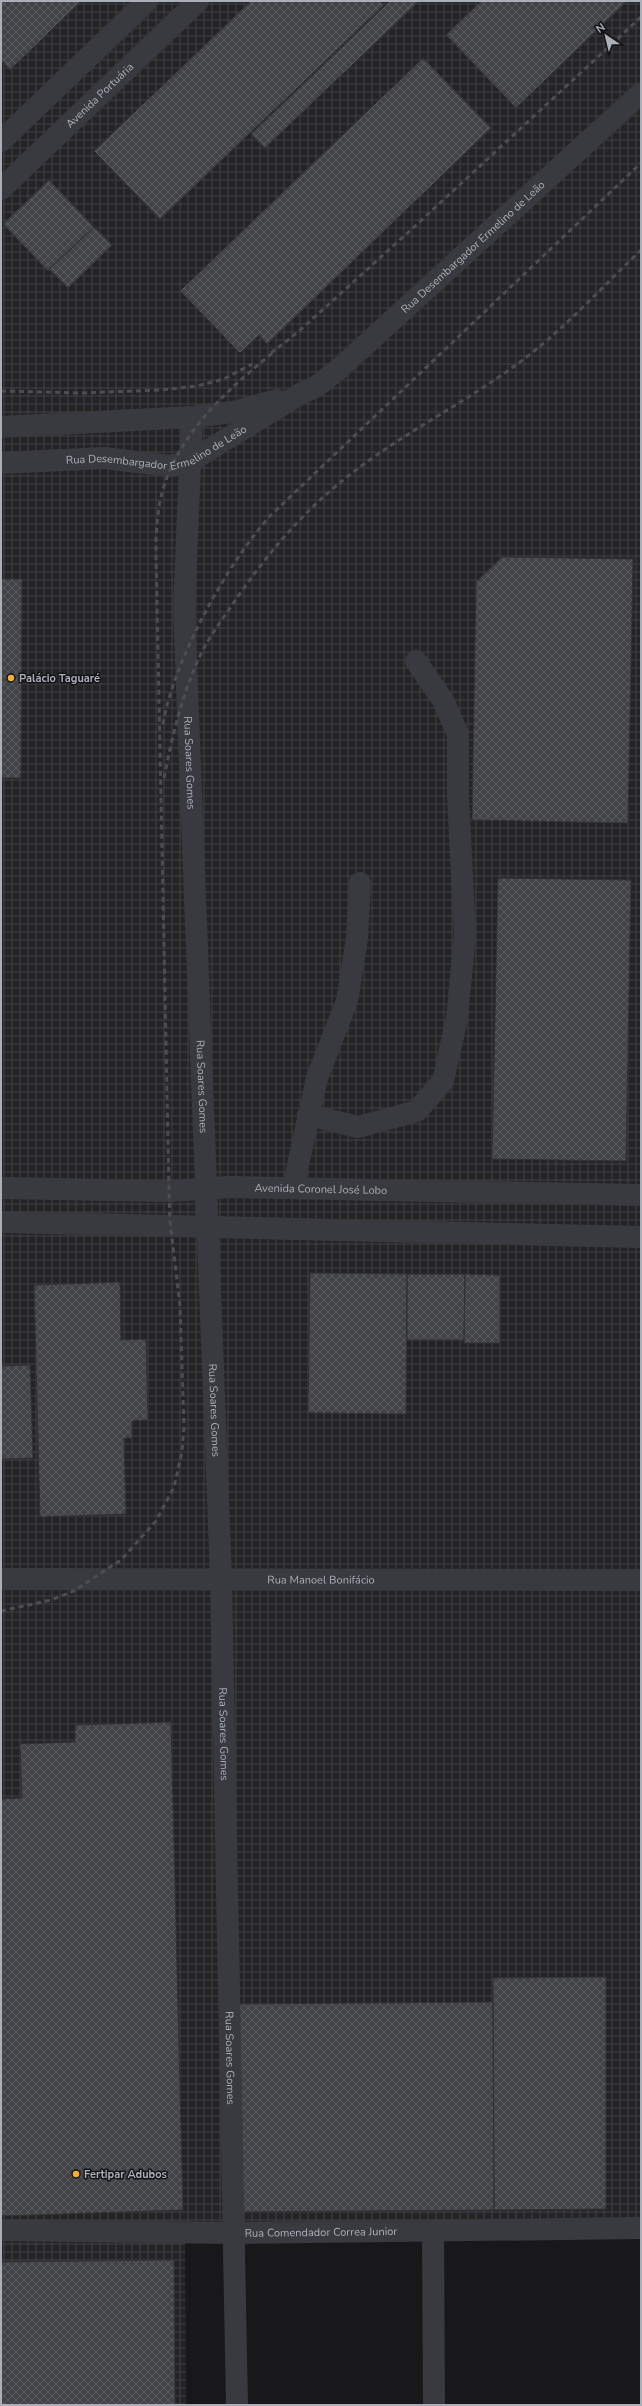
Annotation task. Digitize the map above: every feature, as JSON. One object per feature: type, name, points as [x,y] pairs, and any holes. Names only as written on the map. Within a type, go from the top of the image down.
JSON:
[{"type":"street","points":[[1,141],[147,1]]},
{"type":"street","name":"Avenida Portuária","points":[[1,188],[198,1]]},
{"type":"street","name":"Rua Desembargador Ermelino de Leão","points":[[1,462],[104,458],[171,466],[191,461],[300,394],[317,386],[340,368],[641,93]]},
{"type":"street","name":"Rua Desembargador Ermelino de Leão","points":[[1,427],[192,417],[233,412],[300,394]]},
{"type":"street","name":"Rua Soares Gomes","points":[[192,417],[184,609],[202,1035],[205,1188],[221,1578],[232,2233],[237,2405]]},
{"type":"street","points":[[308,1115],[358,1127],[417,1111],[443,1081],[457,1018],[465,934],[458,796],[458,734],[444,702],[416,661]]},
{"type":"street","points":[[293,1188],[317,1078],[347,1002],[357,938],[360,883]]},
{"type":"street","name":"Avenida Coronel José Lobo","points":[[1,1188],[169,1191],[205,1188],[293,1188],[641,1195]]},
{"type":"street","points":[[1,1222],[641,1237]]},
{"type":"street","name":"Rua Manoel Bonifácio","points":[[1,1579],[221,1578],[641,1580]]},
{"type":"street","name":"Rua Comendador Correa Junior","points":[[1,2230],[232,2233],[641,2228]]},
{"type":"street","points":[[433,2231],[434,2405]]},
{"type":"shaded area","points":[[1,1],[641,1],[641,2222],[185,2233],[186,2405],[1,2405]]},
{"type":"building","points":[[1,1],[81,1],[10,70],[1,60]]},
{"type":"building","points":[[251,1],[380,1],[384,5],[160,219],[94,151]]},
{"type":"building","points":[[390,1],[419,1],[265,148],[251,134]]},
{"type":"building","points":[[481,1],[627,1],[516,108],[446,35]]},
{"type":"building","points":[[423,58],[491,128],[267,344],[259,335],[240,353],[180,291]]},
{"type":"building","points":[[49,180],[94,227],[48,271],[3,224]]},
{"type":"building","points":[[94,227],[112,245],[68,288],[49,269]]},
{"type":"building","points":[[502,557],[633,559],[628,823],[472,820],[476,582]]},
{"type":"building","name":"Palácio Taguaré","points":[[1,579],[22,579],[21,778],[1,778]]},
{"type":"building","points":[[498,878],[631,880],[626,1161],[492,1159]]},
{"type":"building","points":[[310,1273],[407,1274],[406,1414],[308,1413]]},
{"type":"building","points":[[407,1274],[465,1274],[464,1340],[407,1340]]},
{"type":"building","points":[[465,1274],[500,1275],[500,1343],[464,1343]]},
{"type":"building","points":[[120,1282],[121,1340],[146,1339],[148,1420],[132,1421],[132,1438],[124,1438],[126,1514],[40,1517],[34,1285]]},
{"type":"building","points":[[30,1365],[33,1458],[1,1459],[1,1366]]},
{"type":"building","points":[[171,1722],[183,2210],[1,2216],[1,1799],[22,1798],[20,1744],[75,1742],[75,1725]]},
{"type":"building","points":[[606,1977],[606,2209],[494,2210],[493,1978]]},
{"type":"building","points":[[493,2002],[494,2210],[233,2212],[232,2004]]},
{"type":"building","points":[[174,2260],[175,2405],[1,2405],[1,2262]]},
{"type":"railway","points":[[271,353],[298,332],[413,228],[641,17]]},
{"type":"railway","points":[[163,724],[169,698],[178,671],[204,614],[237,560],[270,516],[641,163]]},
{"type":"railway","points":[[164,778],[182,703],[202,651],[213,632],[243,589],[287,534],[320,500],[356,470],[394,443],[494,380],[547,341],[641,250]]},
{"type":"railway","points":[[1,1611],[51,1600],[74,1591],[121,1560],[156,1521],[174,1487],[182,1452],[184,1427],[180,1306],[170,1221],[169,1191],[156,537],[158,515],[163,490],[172,466],[184,443],[217,403],[236,384],[275,351]]},
{"type":"railway","points":[[1,391],[81,393],[160,390],[197,386],[224,379],[252,364]]},
{"type":"place","name":"Palácio Taguaré","points":[[11,678]]},
{"type":"place","name":"Fertipar Adubos","points":[[76,2174]]}]
